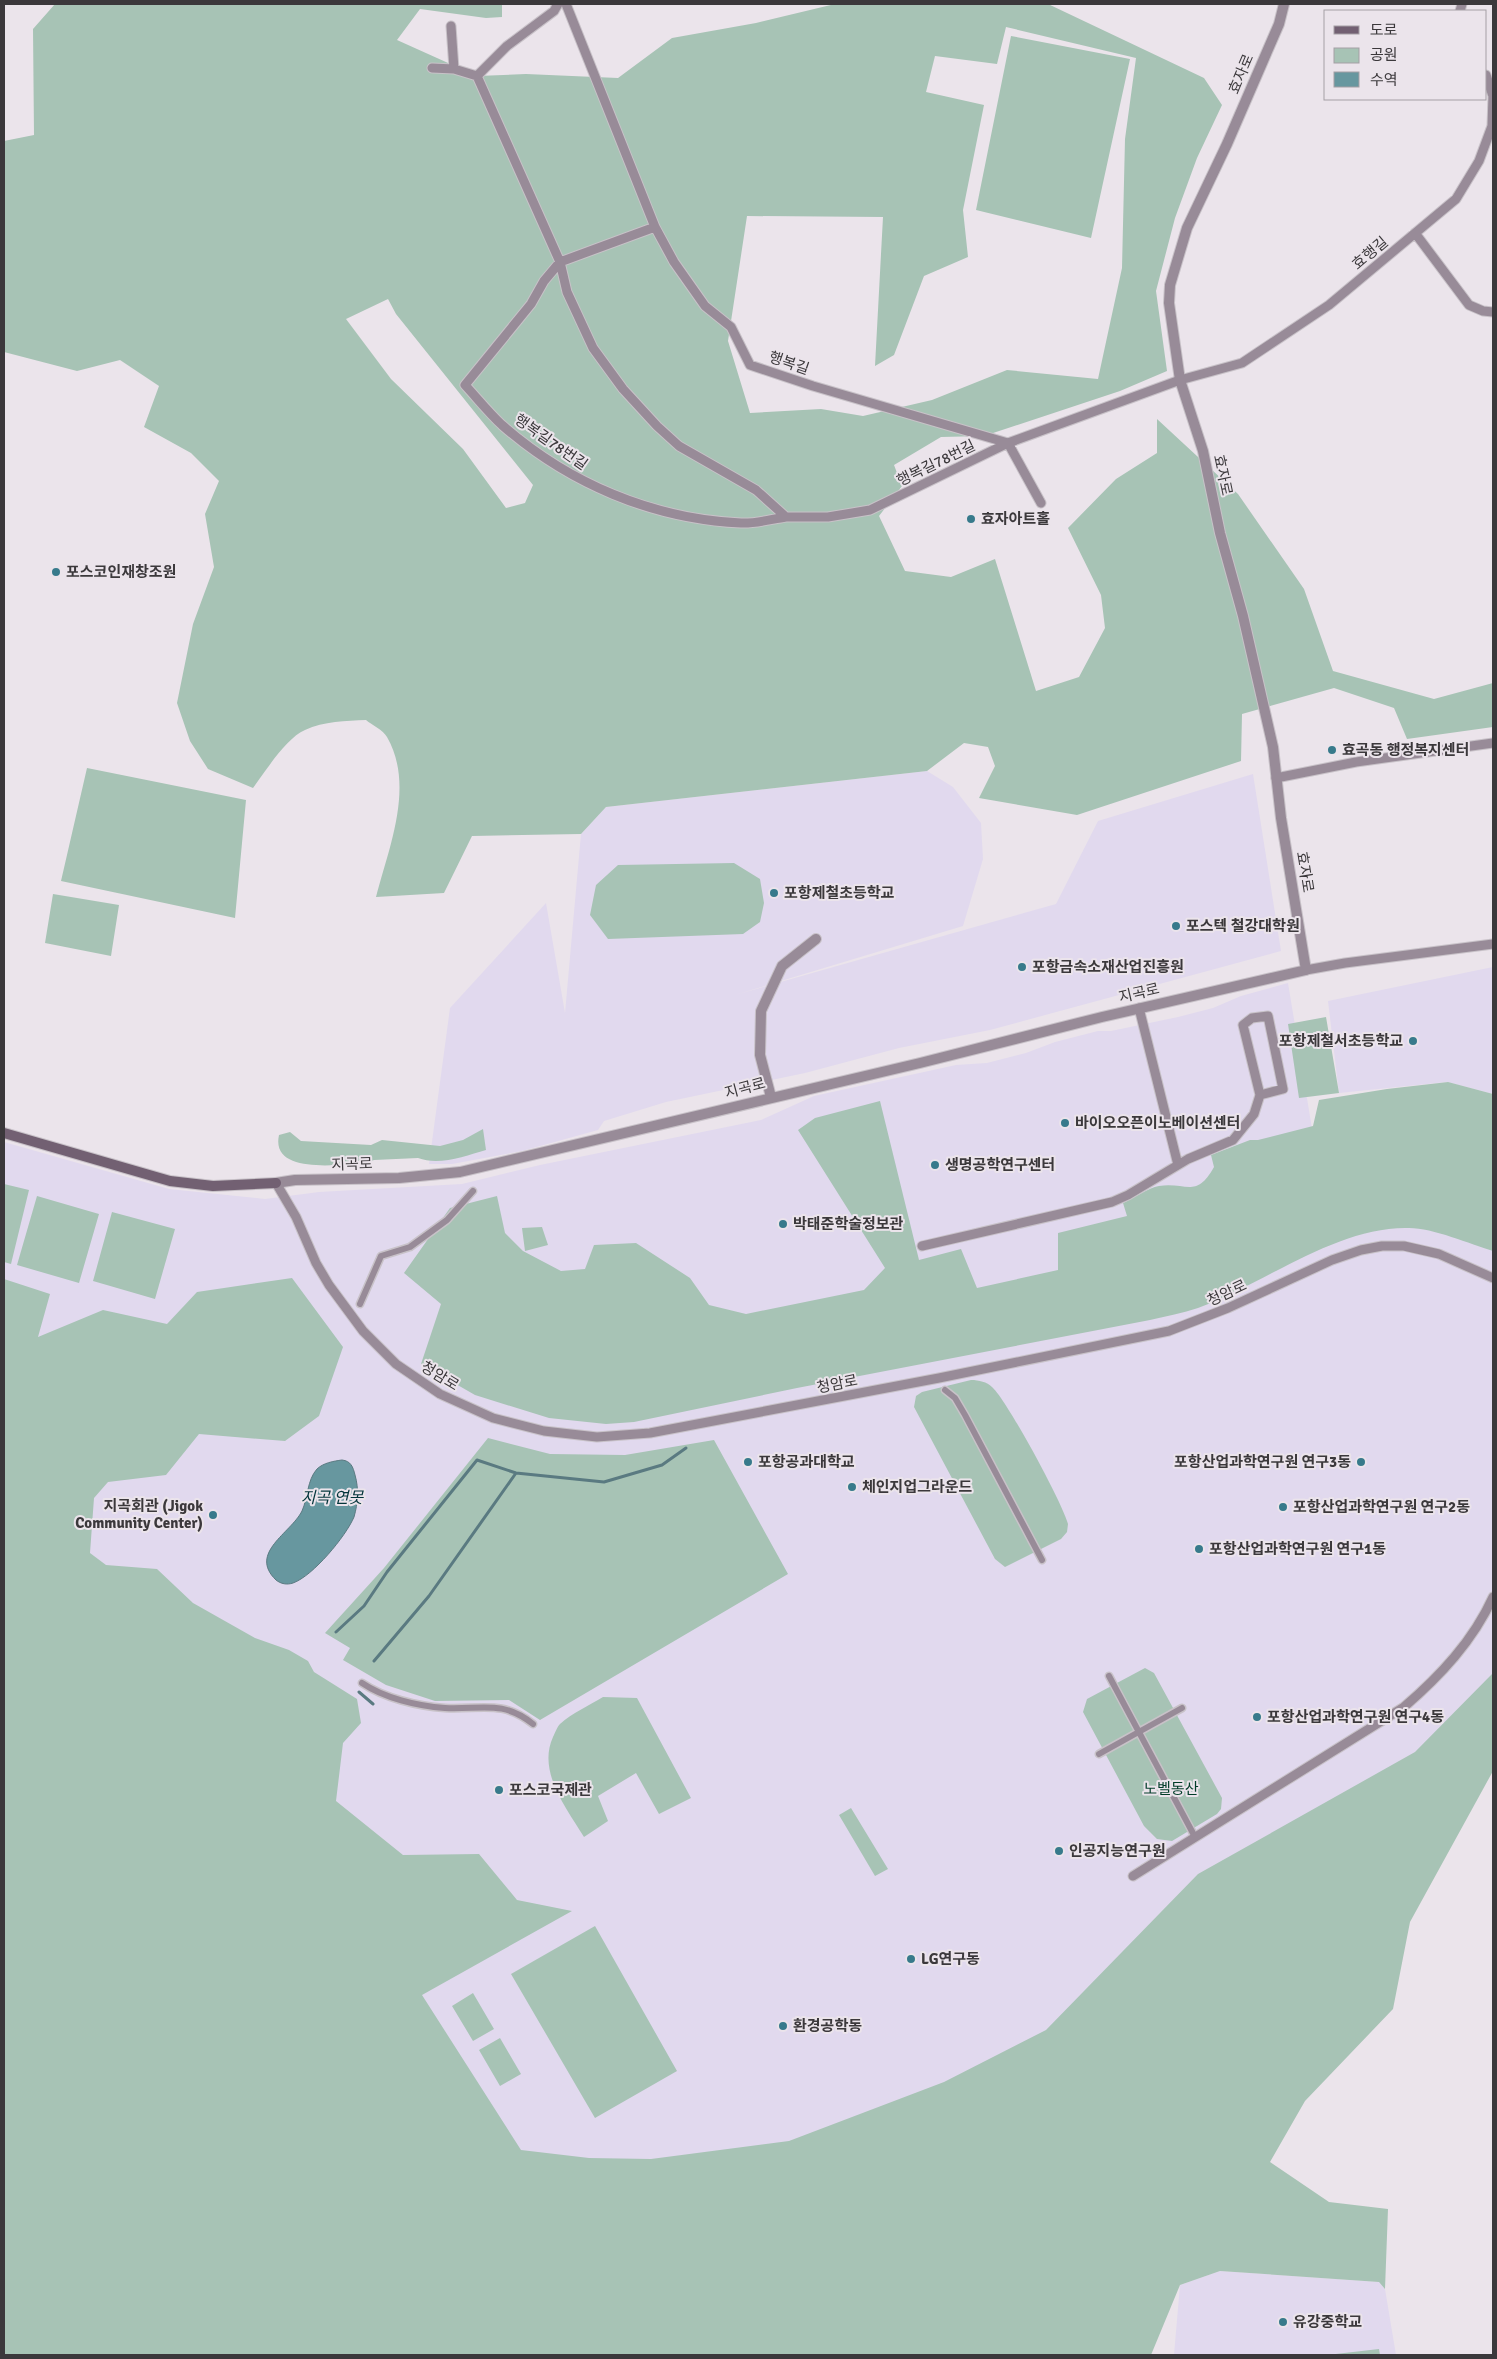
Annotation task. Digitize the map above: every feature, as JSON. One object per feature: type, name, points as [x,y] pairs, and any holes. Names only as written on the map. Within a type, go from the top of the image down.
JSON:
[{"type":"main road","name":"지곡로","points":[[4,1133],[170,1181],[213,1186],[276,1183]]},
{"type":"street","points":[[476,76],[507,46],[554,11],[558,4]]},
{"type":"street","name":"행복길","points":[[566,4],[655,227],[674,262],[705,306],[731,327],[750,365],[813,386],[1008,443]]},
{"type":"street","name":"효자로","points":[[1284,4],[1279,24],[1227,144],[1187,228],[1170,285],[1171,324],[1180,380],[1203,451],[1220,533],[1258,678],[1273,748],[1306,970]]},
{"type":"street","points":[[451,26],[454,69]]},
{"type":"street","points":[[432,68],[454,69],[476,76],[560,262],[567,292],[594,348],[623,389],[657,426],[679,446],[756,490],[786,517]]},
{"type":"street","name":"효행길","points":[[1180,380],[1235,366],[1260,354],[1329,305],[1456,199],[1479,160],[1492,126],[1493,96],[1487,78]]},
{"type":"street","points":[[560,262],[655,227]]},
{"type":"street","points":[[1415,233],[1469,305],[1483,311],[1493,312]]},
{"type":"street","name":"행복길78번길","points":[[560,262],[544,281],[531,304],[465,385],[501,424],[534,450],[567,473],[621,499],[672,514],[742,523],[786,517],[828,517],[870,510],[1008,443]]},
{"type":"street","points":[[1041,503],[1008,443],[1180,380]]},
{"type":"street","points":[[1276,778],[1356,762],[1493,743]]},
{"type":"street","points":[[771,1097],[760,1055],[761,1011],[782,966],[816,939]]},
{"type":"street","name":"지곡로","points":[[276,1183],[294,1180],[399,1178],[460,1172],[920,1063],[1139,1008],[1306,970],[1345,963],[1493,944]]},
{"type":"street","points":[[1139,1008],[1178,1165]]},
{"type":"street","points":[[922,1246],[1112,1202],[1128,1195],[1178,1165],[1233,1140],[1254,1114],[1260,1095],[1243,1025],[1252,1018],[1268,1016],[1283,1089],[1260,1095]]},
{"type":"street","name":"청암로","points":[[276,1183],[296,1217],[316,1263],[329,1285],[363,1331],[396,1364],[440,1394],[493,1418],[544,1431],[597,1438],[650,1433],[938,1378],[1169,1331],[1228,1308],[1332,1260],[1361,1250],[1382,1246],[1404,1246],[1439,1254],[1493,1278]]},
{"type":"street","points":[[360,1304],[381,1256],[410,1246],[447,1220],[473,1192]]},
{"type":"street","points":[[1463,1264],[1493,1285]]},
{"type":"street","points":[[946,1390],[955,1398],[965,1415],[1042,1560]]},
{"type":"street","points":[[1134,1876],[1404,1707],[1431,1683],[1457,1654],[1485,1615],[1493,1597]]},
{"type":"street","points":[[1109,1676],[1195,1837]]},
{"type":"street","points":[[362,1683],[376,1692],[429,1706],[512,1709],[533,1724]]},
{"type":"street","points":[[1099,1754],[1182,1708]]},
{"type":"shaded area","points":[[927,771],[953,787],[981,823],[983,859],[963,926],[735,995],[1056,904],[1098,821],[1253,774],[1281,951],[990,1030],[899,1048],[805,1073],[666,1102],[604,1121],[598,1130],[522,1151],[452,1164],[429,1164],[450,1008],[546,903],[565,1013],[581,834],[606,807]]},
{"type":"shaded area","name":"포항제철서초등학교","points":[[1493,967],[1493,1094],[1447,1082],[1339,1093],[1328,1001]]},
{"type":"shaded area","name":"포항공과대학교","points":[[1288,983],[1317,1159],[1493,1163],[1493,1725],[1043,2143],[577,2274],[4,2130],[4,1142],[169,1189],[265,1199],[319,1192],[462,1184],[540,1165],[761,1120],[814,1096],[956,1065],[987,1063],[1098,1031],[1111,1031],[1213,1008],[1241,996]]},
{"type":"shaded area","name":"유강중학교","points":[[1220,2271],[1379,2282],[1385,2289],[1396,2355],[1174,2355],[1180,2285]]},
{"type":"green space","points":[[55,4],[502,4],[502,17],[486,18],[420,9],[397,40],[477,76],[526,74],[618,78],[672,38],[756,23],[835,4],[1048,4],[1204,78],[1222,105],[1197,158],[1175,218],[1156,291],[1167,371],[1120,391],[984,436],[941,437],[894,465],[902,486],[879,516],[905,571],[951,577],[995,559],[1036,691],[1079,677],[1105,628],[1101,595],[1068,528],[1116,479],[1157,453],[1157,419],[1238,494],[1304,589],[1333,671],[1434,699],[1493,683],[1493,727],[1407,739],[1394,708],[1334,688],[1242,714],[1241,761],[1077,815],[979,798],[995,766],[988,747],[964,743],[927,771],[606,807],[581,834],[472,836],[444,893],[376,897],[393,837],[399,796],[399,776],[395,756],[383,732],[366,720],[327,723],[305,730],[283,748],[253,788],[208,769],[190,741],[177,703],[193,624],[214,567],[205,514],[219,481],[191,453],[144,427],[159,386],[120,360],[77,371],[4,352],[4,141],[34,135],[33,29]],"holes":[[[1006,27],[1136,58],[1125,139],[1122,268],[1098,379],[1007,370],[932,400],[863,416],[821,409],[750,413],[728,341],[747,216],[883,217],[875,366],[894,355],[924,276],[968,257],[963,210],[984,105],[926,92],[935,56],[997,64]],[[388,299],[396,314],[533,485],[525,503],[506,508],[463,449],[391,379],[346,319]]]},
{"type":"green space","points":[[1011,36],[1130,59],[1091,238],[976,210]]},
{"type":"green space","points":[[87,768],[246,800],[235,918],[61,881]]},
{"type":"green space","points":[[734,863],[760,879],[764,903],[760,922],[743,934],[608,939],[590,915],[596,885],[618,865]]},
{"type":"green space","points":[[53,894],[119,905],[111,956],[45,943]]},
{"type":"green space","points":[[1326,1017],[1339,1093],[1299,1098],[1288,1024]]},
{"type":"green space","points":[[1448,1082],[1493,1094],[1493,1251],[1419,1229],[1382,1230],[1355,1236],[1328,1246],[1223,1298],[1198,1308],[1150,1320],[797,1388],[634,1422],[606,1424],[549,1418],[475,1395],[421,1364],[441,1304],[404,1273],[450,1208],[497,1196],[505,1233],[523,1251],[561,1271],[585,1269],[594,1245],[636,1243],[690,1278],[709,1305],[746,1314],[864,1290],[885,1268],[798,1130],[815,1118],[880,1101],[919,1260],[961,1249],[977,1288],[1058,1270],[1058,1233],[1127,1216],[1123,1203],[1155,1187],[1169,1185],[1190,1187],[1202,1183],[1214,1167],[1211,1155],[1250,1140],[1258,1140],[1313,1126],[1319,1100]]},
{"type":"green space","points":[[483,1129],[486,1150],[443,1161],[418,1158],[374,1160],[366,1163],[341,1165],[310,1165],[286,1157],[279,1148],[279,1135],[290,1132],[301,1141],[371,1145],[382,1140],[440,1146],[463,1140]]},
{"type":"green space","points":[[4,1184],[29,1190],[11,1264],[4,1262]]},
{"type":"green space","points":[[37,1196],[99,1214],[79,1283],[17,1265]]},
{"type":"green space","points":[[112,1212],[175,1229],[155,1299],[93,1281]]},
{"type":"green space","points":[[542,1227],[548,1245],[525,1251],[522,1228]]},
{"type":"green space","points":[[292,1278],[343,1347],[319,1416],[285,1441],[199,1434],[166,1475],[108,1482],[94,1498],[90,1553],[106,1565],[157,1569],[193,1603],[255,1638],[289,1650],[308,1661],[314,1672],[357,1699],[361,1723],[343,1743],[336,1801],[403,1855],[479,1854],[517,1900],[572,1911],[422,1995],[521,2150],[589,2158],[651,2159],[789,2141],[944,2082],[1046,2030],[1198,1874],[1415,1752],[1493,1673],[1493,1771],[1410,1922],[1393,2009],[1305,2101],[1270,2162],[1329,2202],[1388,2209],[1385,2289],[1379,2282],[1220,2271],[1180,2285],[1151,2355],[4,2355],[4,1279],[50,1294],[38,1337],[103,1310],[167,1324],[197,1292]]},
{"type":"green space","points":[[971,1380],[980,1381],[992,1387],[1010,1411],[1034,1453],[1068,1524],[1067,1532],[1061,1539],[1005,1567],[995,1559],[914,1407],[916,1396],[922,1392]]},
{"type":"green space","points":[[488,1438],[550,1454],[625,1455],[714,1440],[788,1574],[540,1720],[509,1700],[435,1701],[386,1685],[343,1660],[350,1648],[325,1633],[384,1568]]},
{"type":"green space","name":"노벨동산","points":[[1145,1668],[1154,1673],[1222,1798],[1221,1809],[1217,1814],[1172,1841],[1157,1839],[1144,1826],[1083,1712],[1087,1699]]},
{"type":"green space","points":[[603,1697],[637,1698],[691,1798],[659,1814],[636,1773],[598,1796],[608,1821],[584,1837],[556,1790],[551,1777],[549,1750],[560,1724]]},
{"type":"green space","points":[[851,1808],[888,1869],[875,1876],[839,1815]]},
{"type":"green space","points":[[595,1926],[677,2071],[595,2118],[511,1974]]},
{"type":"green space","points":[[473,1993],[494,2029],[473,2041],[452,2006]]},
{"type":"green space","points":[[500,2038],[521,2074],[500,2086],[479,2050]]},
{"type":"green space","points":[[1379,2349],[1380,2355],[1327,2355]]},
{"type":"water","name":"지곡 연못","points":[[342,1460],[351,1465],[357,1486],[356,1506],[350,1525],[319,1564],[301,1579],[286,1584],[276,1580],[269,1570],[267,1561],[269,1552],[302,1511],[311,1478],[317,1469],[325,1464]]},
{"type":"waterway","points":[[336,1632],[364,1606],[387,1572],[477,1460],[516,1473],[604,1482],[662,1465],[686,1448]]},
{"type":"waterway","points":[[374,1661],[429,1596],[516,1473]]},
{"type":"waterway","points":[[359,1692],[373,1704]]},
{"type":"place","name":"효자아트홀","points":[[971,519]]},
{"type":"place","name":"포스코인재창조원","points":[[56,572]]},
{"type":"place","name":"효곡동 행정복지센터","points":[[1332,750]]},
{"type":"place","name":"포항제철초등학교","points":[[774,893]]},
{"type":"place","name":"포스텍 철강대학원","points":[[1176,926]]},
{"type":"place","name":"포항금속소재산업진흥원","points":[[1022,967]]},
{"type":"place","name":"포항제철서초등학교","points":[[1413,1041]]},
{"type":"place","name":"바이오오픈이노베이션센터","points":[[1065,1123]]},
{"type":"place","name":"생명공학연구센터","points":[[935,1165]]},
{"type":"place","name":"박태준학술정보관","points":[[783,1224]]},
{"type":"place","name":"포항공과대학교","points":[[748,1462]]},
{"type":"place","name":"포항산업과학연구원 연구3동","points":[[1361,1462]]},
{"type":"place","name":"체인지업그라운드","points":[[852,1487]]},
{"type":"place","name":"포항산업과학연구원 연구2동","points":[[1283,1507]]},
{"type":"place","name":"지곡회관 (Jigok Community Center)","points":[[213,1515]]},
{"type":"place","name":"포항산업과학연구원 연구1동","points":[[1199,1549]]},
{"type":"place","name":"포항산업과학연구원 연구4동","points":[[1257,1717]]},
{"type":"place","name":"포스코국제관","points":[[499,1790]]},
{"type":"place","name":"인공지능연구원","points":[[1059,1851]]},
{"type":"place","name":"LG연구동","points":[[911,1959]]},
{"type":"place","name":"환경공학동","points":[[783,2026]]},
{"type":"place","name":"유강중학교","points":[[1283,2322]]}]
